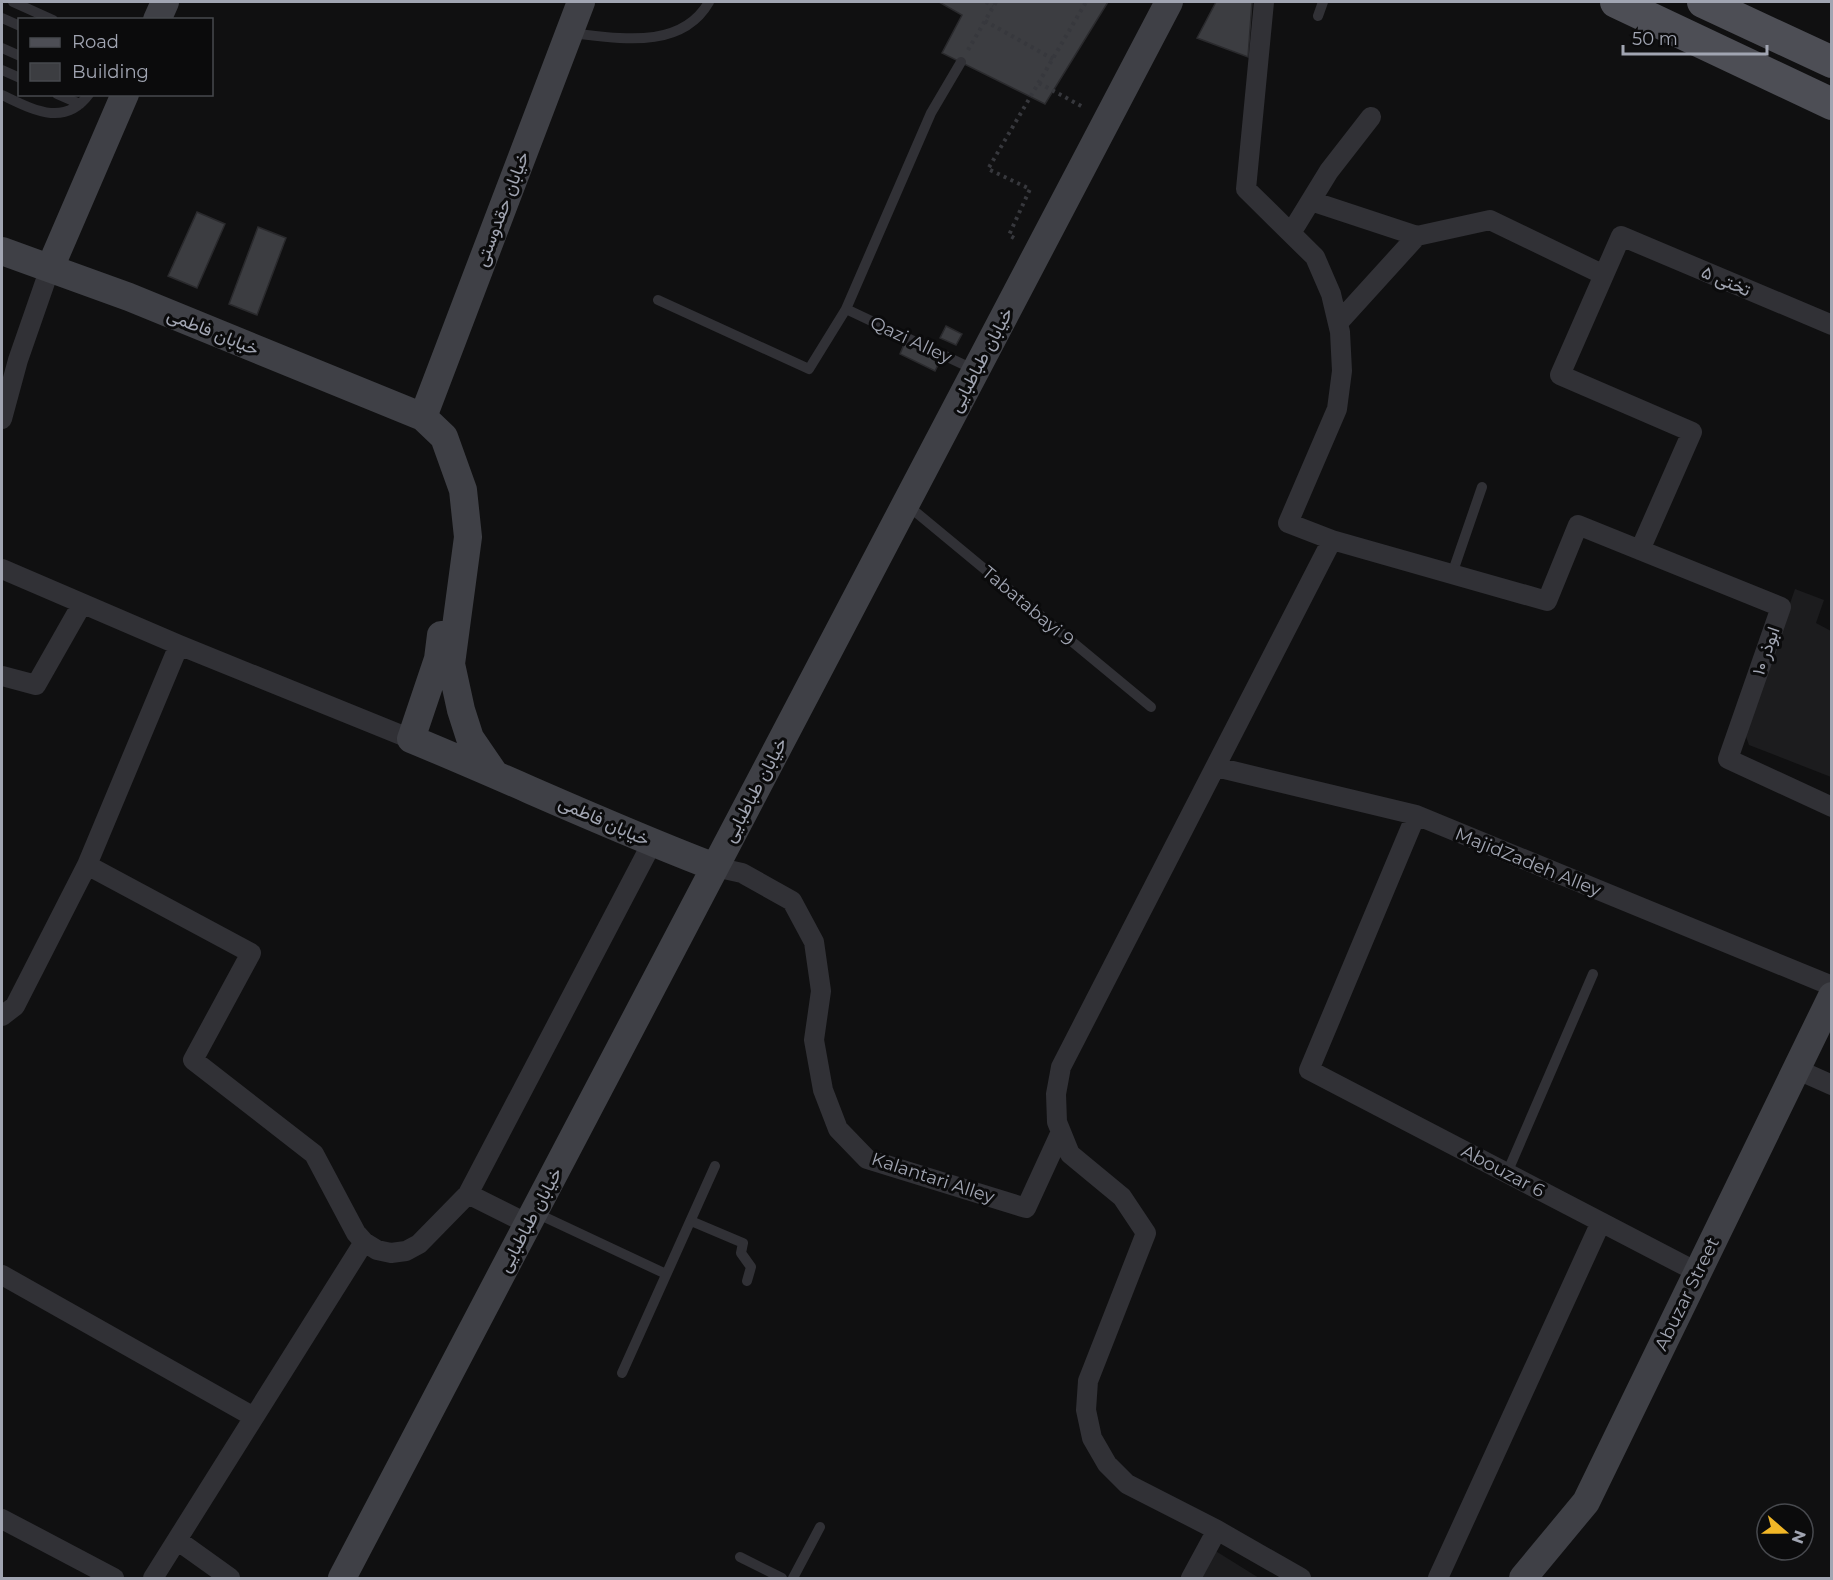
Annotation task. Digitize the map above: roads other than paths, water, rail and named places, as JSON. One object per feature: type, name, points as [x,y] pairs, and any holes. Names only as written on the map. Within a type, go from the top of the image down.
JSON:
[{"type":"main road","points":[[1616,2],[1832,104]]},
{"type":"main road","points":[[1703,2],[1832,62]]},
{"type":"street","points":[[158,18],[165,2]]},
{"type":"street","name":"خیابان حقدوستی","points":[[423,417],[581,2]]},
{"type":"street","name":"خیابان طباطبایی","points":[[342,1578],[1169,2]]},
{"type":"street","points":[[1264,2],[1246,189],[1315,257],[1331,294],[1338,323],[1342,371],[1337,409],[1288,523],[1332,540],[1452,574]]},
{"type":"street","points":[[2,419],[18,360],[50,268],[124,96]]},
{"type":"street","points":[[1291,233],[1329,171],[1371,117]]},
{"type":"street","points":[[1311,201],[1417,236],[1490,220],[1604,274],[1560,375],[1692,432],[1640,550]]},
{"type":"street","points":[[1338,323],[1417,236]]},
{"type":"street","name":"تختی ۵","points":[[1604,274],[1621,236],[1832,325]]},
{"type":"street","name":"خیابان فاطمی","points":[[2,251],[129,297],[423,417],[444,437],[462,490],[468,537],[451,664],[470,738],[494,773]]},
{"type":"street","points":[[2,569],[179,645],[411,740],[438,659],[457,538],[450,493],[423,417]]},
{"type":"street","name":"ابوذر ۱۰","points":[[1452,574],[1547,600],[1578,525],[1781,607],[1728,759],[1832,807]]},
{"type":"street","points":[[1301,1578],[1217,1530],[1127,1484],[1107,1464],[1092,1438],[1086,1410],[1088,1381],[1146,1233],[1122,1197],[1070,1154],[1057,1122],[1056,1094],[1061,1067],[1332,540]]},
{"type":"street","points":[[2,676],[36,685],[82,604]]},
{"type":"street","points":[[2,1016],[15,1006],[87,865],[179,645]]},
{"type":"street","name":"خیابان فاطمی","points":[[411,740],[494,773],[652,843],[715,867]]},
{"type":"street","name":"MajidZadeh Alley","points":[[1216,767],[1416,816],[1832,986]]},
{"type":"street","name":"Abouzar 6","points":[[1416,816],[1309,1070],[1697,1272]]},
{"type":"street","points":[[87,865],[251,953],[193,1060],[314,1154],[356,1233],[364,1242],[377,1250],[391,1253],[406,1251],[419,1244],[468,1194],[652,843]]},
{"type":"street","name":"Kalantari Alley","points":[[715,867],[742,873],[792,902],[814,942],[821,991],[814,1040],[823,1090],[838,1129],[867,1159],[1026,1208],[1060,1134]]},
{"type":"street","name":"Abuzar Street","points":[[1523,1578],[1586,1502],[1832,996]]},
{"type":"street","points":[[1796,1069],[1832,1085]]},
{"type":"street","points":[[468,1194],[531,1218]]},
{"type":"street","points":[[1438,1578],[1601,1222]]},
{"type":"street","points":[[153,1578],[364,1242]]},
{"type":"street","points":[[2,1275],[254,1417]]},
{"type":"street","points":[[2,1519],[114,1578]]},
{"type":"street","points":[[1191,1578],[1217,1530]]},
{"type":"street","points":[[177,1540],[230,1578]]},
{"type":"lane","points":[[13,2],[49,18]]},
{"type":"lane","points":[[570,33],[632,39],[678,32],[701,15],[709,2]]},
{"type":"lane","points":[[1318,16],[1323,2]]},
{"type":"lane","points":[[2,18],[18,25]]},
{"type":"lane","points":[[2,48],[18,55]]},
{"type":"lane","points":[[658,300],[809,369],[846,309],[931,113],[961,62]]},
{"type":"lane","points":[[2,70],[18,77]]},
{"type":"lane","points":[[2,95],[44,113],[62,112],[80,104],[87,96]]},
{"type":"lane","points":[[62,96],[80,104]]},
{"type":"lane","name":"Qazi Alley","points":[[846,309],[976,370]]},
{"type":"lane","points":[[1452,574],[1482,487]]},
{"type":"lane","name":"Tabatabayi 9","points":[[905,504],[1151,707]]},
{"type":"lane","points":[[1507,1173],[1593,974]]},
{"type":"lane","points":[[622,1373],[716,1166]]},
{"type":"lane","points":[[531,1218],[666,1274]]},
{"type":"lane","points":[[691,1221],[742,1243],[741,1253],[751,1267],[747,1281]]},
{"type":"lane","points":[[793,1578],[820,1527]]},
{"type":"lane","points":[[740,1557],[782,1578]]}]
